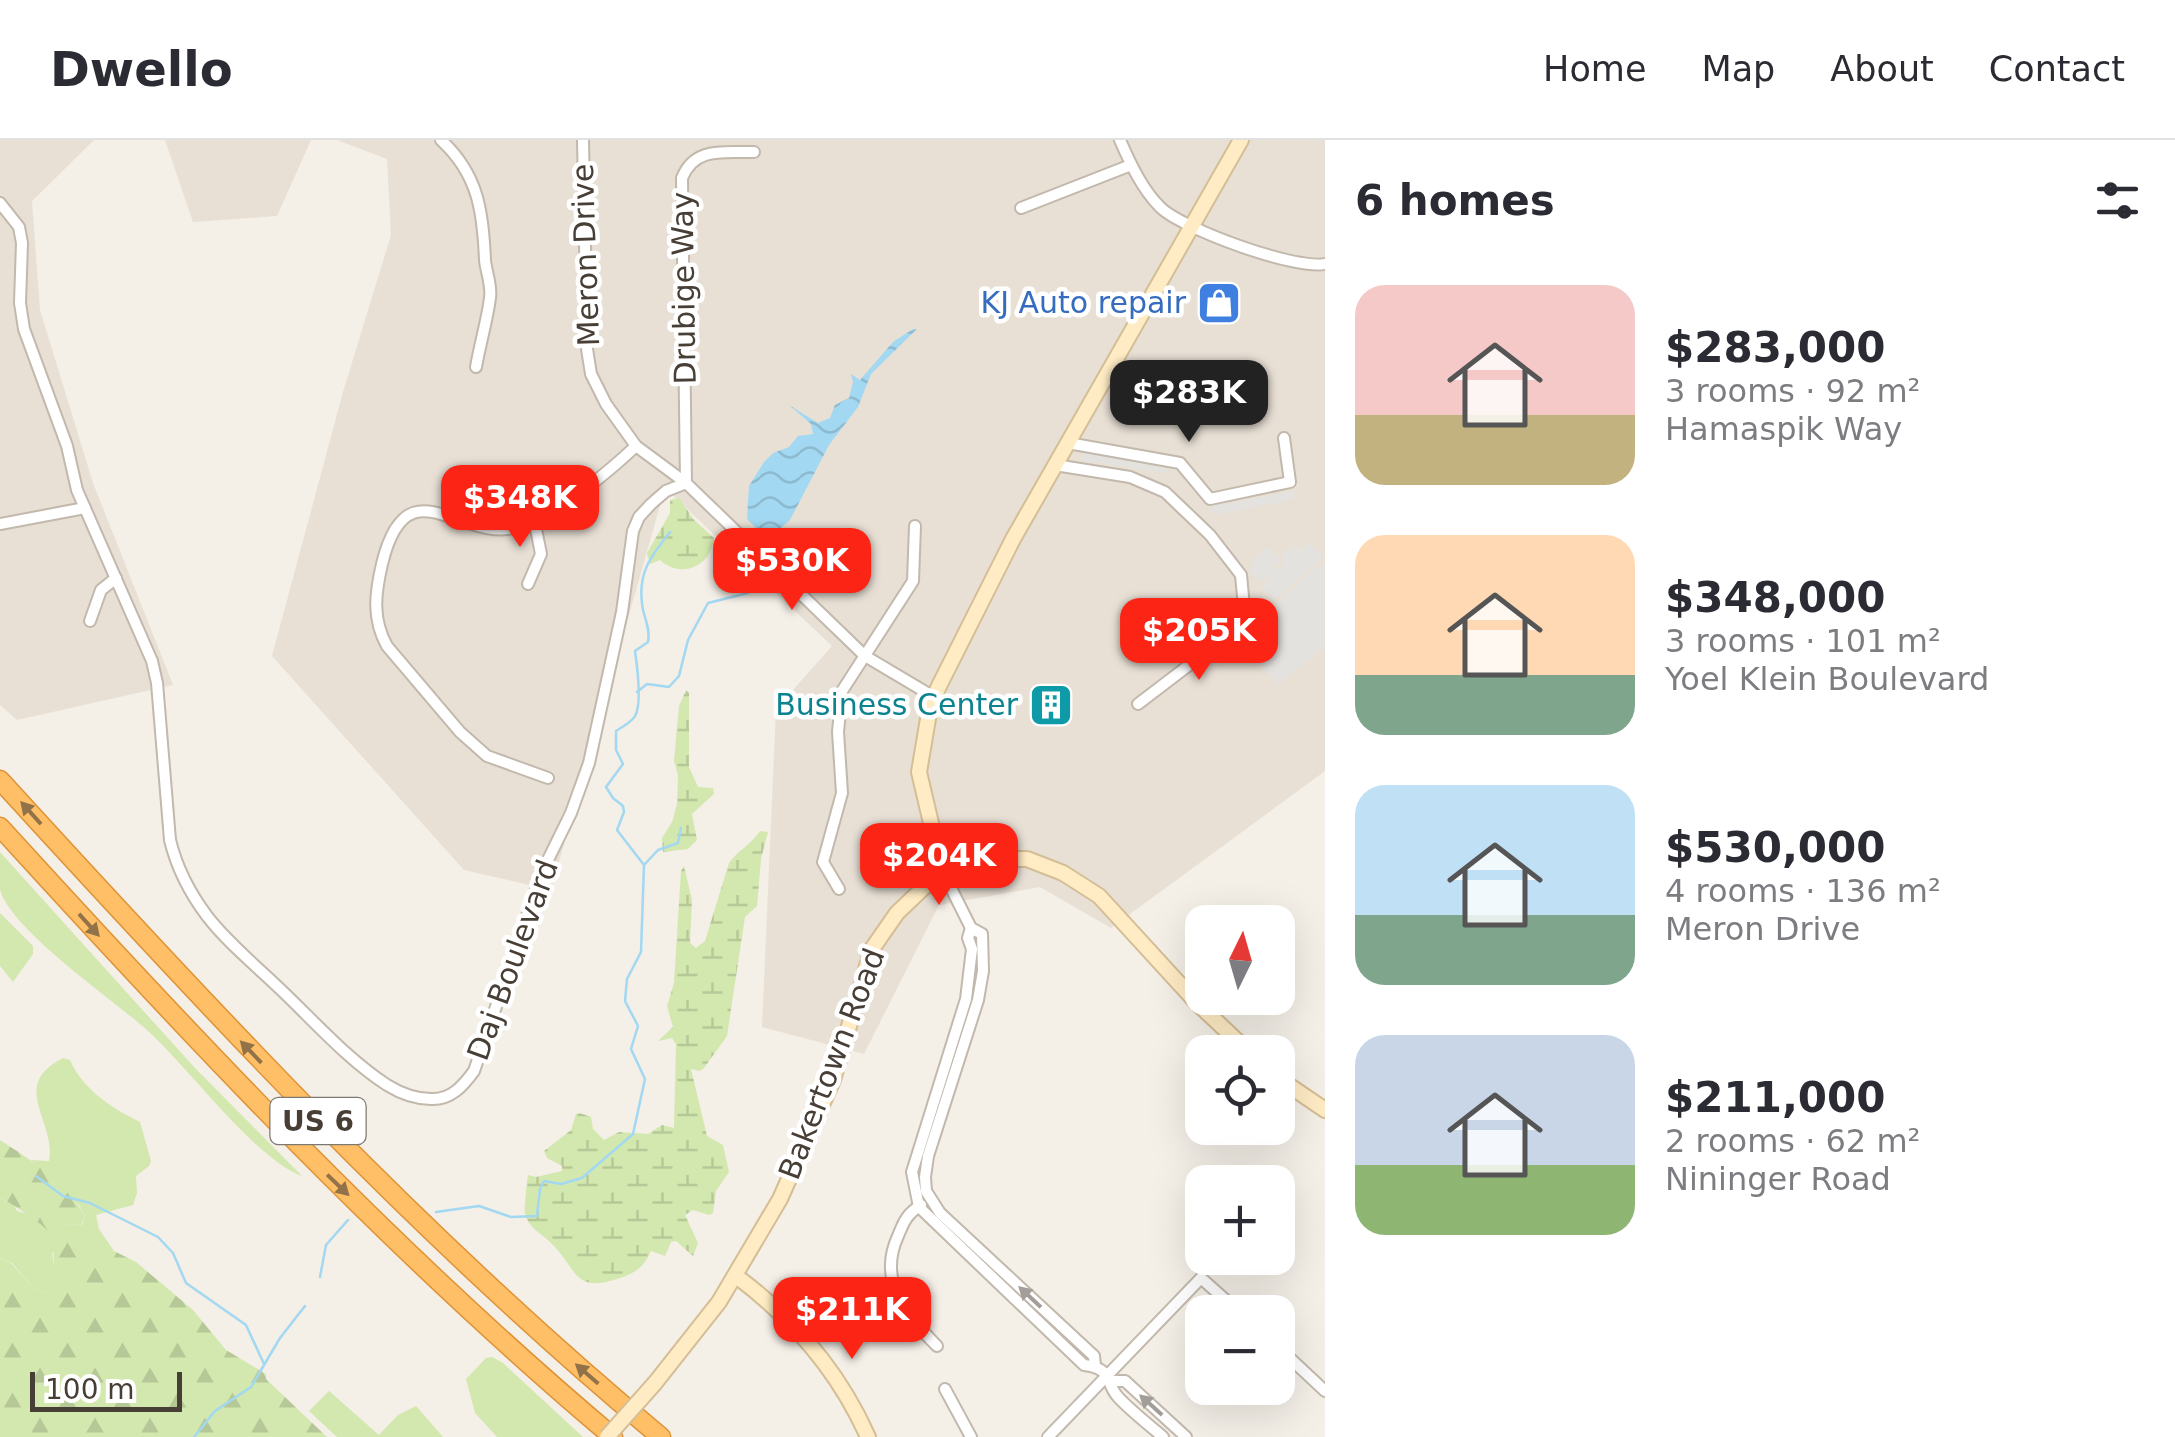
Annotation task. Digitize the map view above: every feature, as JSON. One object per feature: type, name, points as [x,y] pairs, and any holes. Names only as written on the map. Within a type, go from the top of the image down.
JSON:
[{"type":"highway","name":"US 6","points":[[0,780],[231,1032],[348,1151],[511,1305],[661,1437]]},
{"type":"highway","name":"US 6","points":[[0,827],[187,1031],[317,1164],[439,1282],[610,1437]]},
{"type":"main road","points":[[1231,1035],[1082,882],[1027,859],[984,859],[942,870],[920,772],[934,697],[994,574],[1240,140]]},
{"type":"main road","name":"Bakertown Road","points":[[610,1437],[736,1276],[791,1178],[822,1109],[872,949],[896,913],[942,870]]},
{"type":"main road","points":[[1295,1092],[1325,1110]]},
{"type":"main road","points":[[736,1276],[788,1320],[820,1356],[844,1388],[868,1437]]},
{"type":"street","points":[[441,140],[460,159],[476,186],[483,217],[491,293],[476,366]]},
{"type":"street","name":"Meron Drive","points":[[583,140],[586,349],[591,374],[606,404],[636,446],[686,482],[865,656],[934,697]]},
{"type":"street","points":[[1120,140],[1156,204],[1191,227],[1288,263],[1325,264]]},
{"type":"street","name":"Drubige Way","points":[[686,482],[682,178],[688,163],[702,155],[754,152]]},
{"type":"street","points":[[1021,208],[1131,165]]},
{"type":"street","points":[[0,203],[18,227],[22,243],[20,303],[24,329],[85,508],[116,578],[100,590],[90,622]]},
{"type":"street","points":[[1068,443],[1180,463],[1210,499],[1290,482],[1284,438]]},
{"type":"street","points":[[548,778],[488,756],[460,732],[387,646],[380,634],[375,608],[379,575],[391,534],[407,517],[440,511],[492,532],[522,526],[598,482],[636,446]]},
{"type":"street","points":[[1055,465],[1130,477],[1174,498],[1241,575],[1244,607],[1235,630],[1138,704]]},
{"type":"street","name":"Daj Boulevard","points":[[116,578],[152,661],[157,683],[170,840],[186,886],[209,919],[354,1058],[389,1086],[411,1096],[436,1100],[460,1090],[474,1072],[542,872],[589,763],[622,612],[633,531],[651,504],[666,491],[686,482]]},
{"type":"street","points":[[0,524],[85,508]]},
{"type":"street","points":[[528,584],[541,554],[534,518]]},
{"type":"street","points":[[838,889],[823,862],[842,792],[838,732],[842,691],[913,581],[915,526]]},
{"type":"street","points":[[942,870],[971,928],[966,999],[912,1172],[919,1207],[1084,1365],[1095,1366],[1109,1378],[1125,1382],[1186,1437]]},
{"type":"street","points":[[971,928],[982,934],[983,971],[978,1000],[928,1156],[924,1177],[930,1200],[1094,1356],[1095,1366]]},
{"type":"street","points":[[930,1200],[908,1213],[894,1243],[890,1269],[894,1292],[918,1327],[937,1346]]},
{"type":"street","points":[[1185,1295],[1201,1278],[1220,1295]]},
{"type":"street","points":[[1048,1437],[1185,1295]]},
{"type":"street","points":[[1295,1363],[1325,1390]]},
{"type":"street","points":[[1109,1378],[1114,1393],[1163,1437]]},
{"type":"street","points":[[944,1389],[972,1437]]},
{"type":"shaded area","points":[[0,140],[94,140],[32,201],[40,310],[93,483],[173,685],[17,720],[0,705]]},
{"type":"shaded area","points":[[165,140],[311,140],[277,216],[193,222]]},
{"type":"shaded area","points":[[337,140],[1325,140],[1325,771],[1111,928],[1040,887],[939,905],[864,1054],[762,1027],[776,709],[832,646],[665,488],[551,890],[464,870],[272,656],[343,392],[391,235],[387,159]]},
{"type":"shaded area","points":[[1083,452],[1167,465],[1165,473],[1082,460]]},
{"type":"shaded area","points":[[1293,491],[1295,499],[1213,515],[1211,507]]},
{"type":"shaded area","points":[[1310,543],[1323,557],[1274,600],[1261,585],[1269,578],[1261,581],[1249,569],[1255,564],[1253,560],[1268,547],[1281,561],[1274,567],[1278,571],[1286,563],[1281,557],[1295,544],[1301,550]]},
{"type":"shaded area","points":[[1325,564],[1325,645],[1279,685],[1238,639],[1313,569]]},
{"type":"green space","points":[[679,498],[694,520],[714,538],[712,548],[694,567],[677,569],[660,560],[650,564],[647,553],[670,513],[670,500]]},
{"type":"green space","points":[[686,690],[689,767],[698,787],[713,788],[714,794],[692,814],[697,840],[688,849],[663,852],[662,838],[677,804],[678,775],[674,761],[679,706]]},
{"type":"green space","points":[[760,831],[768,832],[757,906],[745,917],[727,1036],[704,1068],[691,1069],[707,1136],[723,1145],[729,1172],[716,1191],[713,1213],[693,1210],[685,1215],[698,1243],[693,1256],[676,1241],[671,1242],[665,1256],[651,1251],[643,1264],[628,1275],[606,1282],[585,1281],[529,1223],[525,1211],[528,1175],[562,1171],[562,1166],[547,1158],[544,1151],[571,1130],[576,1114],[591,1117],[593,1129],[604,1140],[619,1132],[648,1134],[662,1125],[674,1128],[676,1044],[672,1038],[658,1041],[673,1027],[667,1006],[674,983],[681,871],[684,866],[692,900],[690,943],[696,948],[705,941],[729,863]]},
{"type":"green space","points":[[0,852],[194,1067],[302,1176],[264,1151],[148,1031],[24,925],[0,890]]},
{"type":"green space","points":[[0,913],[33,946],[33,954],[13,982],[0,966]]},
{"type":"green space","points":[[63,1058],[70,1060],[99,1097],[140,1122],[151,1161],[136,1176],[133,1205],[96,1215],[99,1229],[114,1251],[81,1243],[52,1253],[56,1280],[50,1293],[35,1290],[12,1263],[0,1258],[0,1198],[17,1211],[82,1225],[85,1216],[79,1205],[31,1160],[49,1161],[50,1147],[37,1093],[39,1080],[47,1069]]},
{"type":"green space","points":[[0,1140],[36,1164],[68,1193],[85,1216],[81,1225],[64,1224],[48,1231],[0,1198]]},
{"type":"green space","points":[[66,1240],[114,1251],[136,1262],[193,1310],[226,1350],[266,1374],[266,1379],[327,1437],[0,1437],[0,1258],[11,1263],[35,1290],[50,1293],[56,1243]]},
{"type":"green space","points":[[492,1357],[583,1437],[497,1437],[475,1413],[466,1379],[486,1358]]},
{"type":"green space","points":[[329,1391],[379,1435],[398,1415],[416,1406],[443,1437],[337,1437],[309,1411]]},
{"type":"water","points":[[917,329],[871,374],[858,407],[829,445],[790,520],[766,541],[755,533],[747,519],[749,486],[773,453],[789,447],[798,436],[813,434],[811,424],[789,405],[818,423],[830,418],[835,405],[849,398],[851,374],[860,380],[893,342]]},
{"type":"waterway","points":[[436,1212],[479,1206],[511,1217],[537,1216],[544,1181],[561,1184],[582,1178],[633,1134],[645,1079],[631,1049],[638,1026],[625,1001],[627,979],[641,952],[644,865],[617,830],[623,806],[606,787],[623,764],[616,750],[616,731],[632,720],[637,710],[635,651],[649,637],[641,592],[644,573],[670,532]]},
{"type":"waterway","points":[[637,692],[647,684],[669,687],[679,676],[688,640],[708,603],[748,593],[741,574],[746,557]]},
{"type":"waterway","points":[[644,865],[658,850],[678,843],[681,828]]},
{"type":"waterway","points":[[36,1176],[63,1196],[90,1203],[158,1237],[173,1253],[186,1283],[246,1325],[264,1364]]},
{"type":"waterway","points":[[320,1277],[326,1245],[348,1220]]},
{"type":"waterway","points":[[194,1437],[215,1411],[251,1387],[280,1338],[305,1306]]},
{"type":"place","name":"KJ Auto repair","points":[[1219,303]]},
{"type":"place","name":"Business Center","points":[[1051,705]]}]
